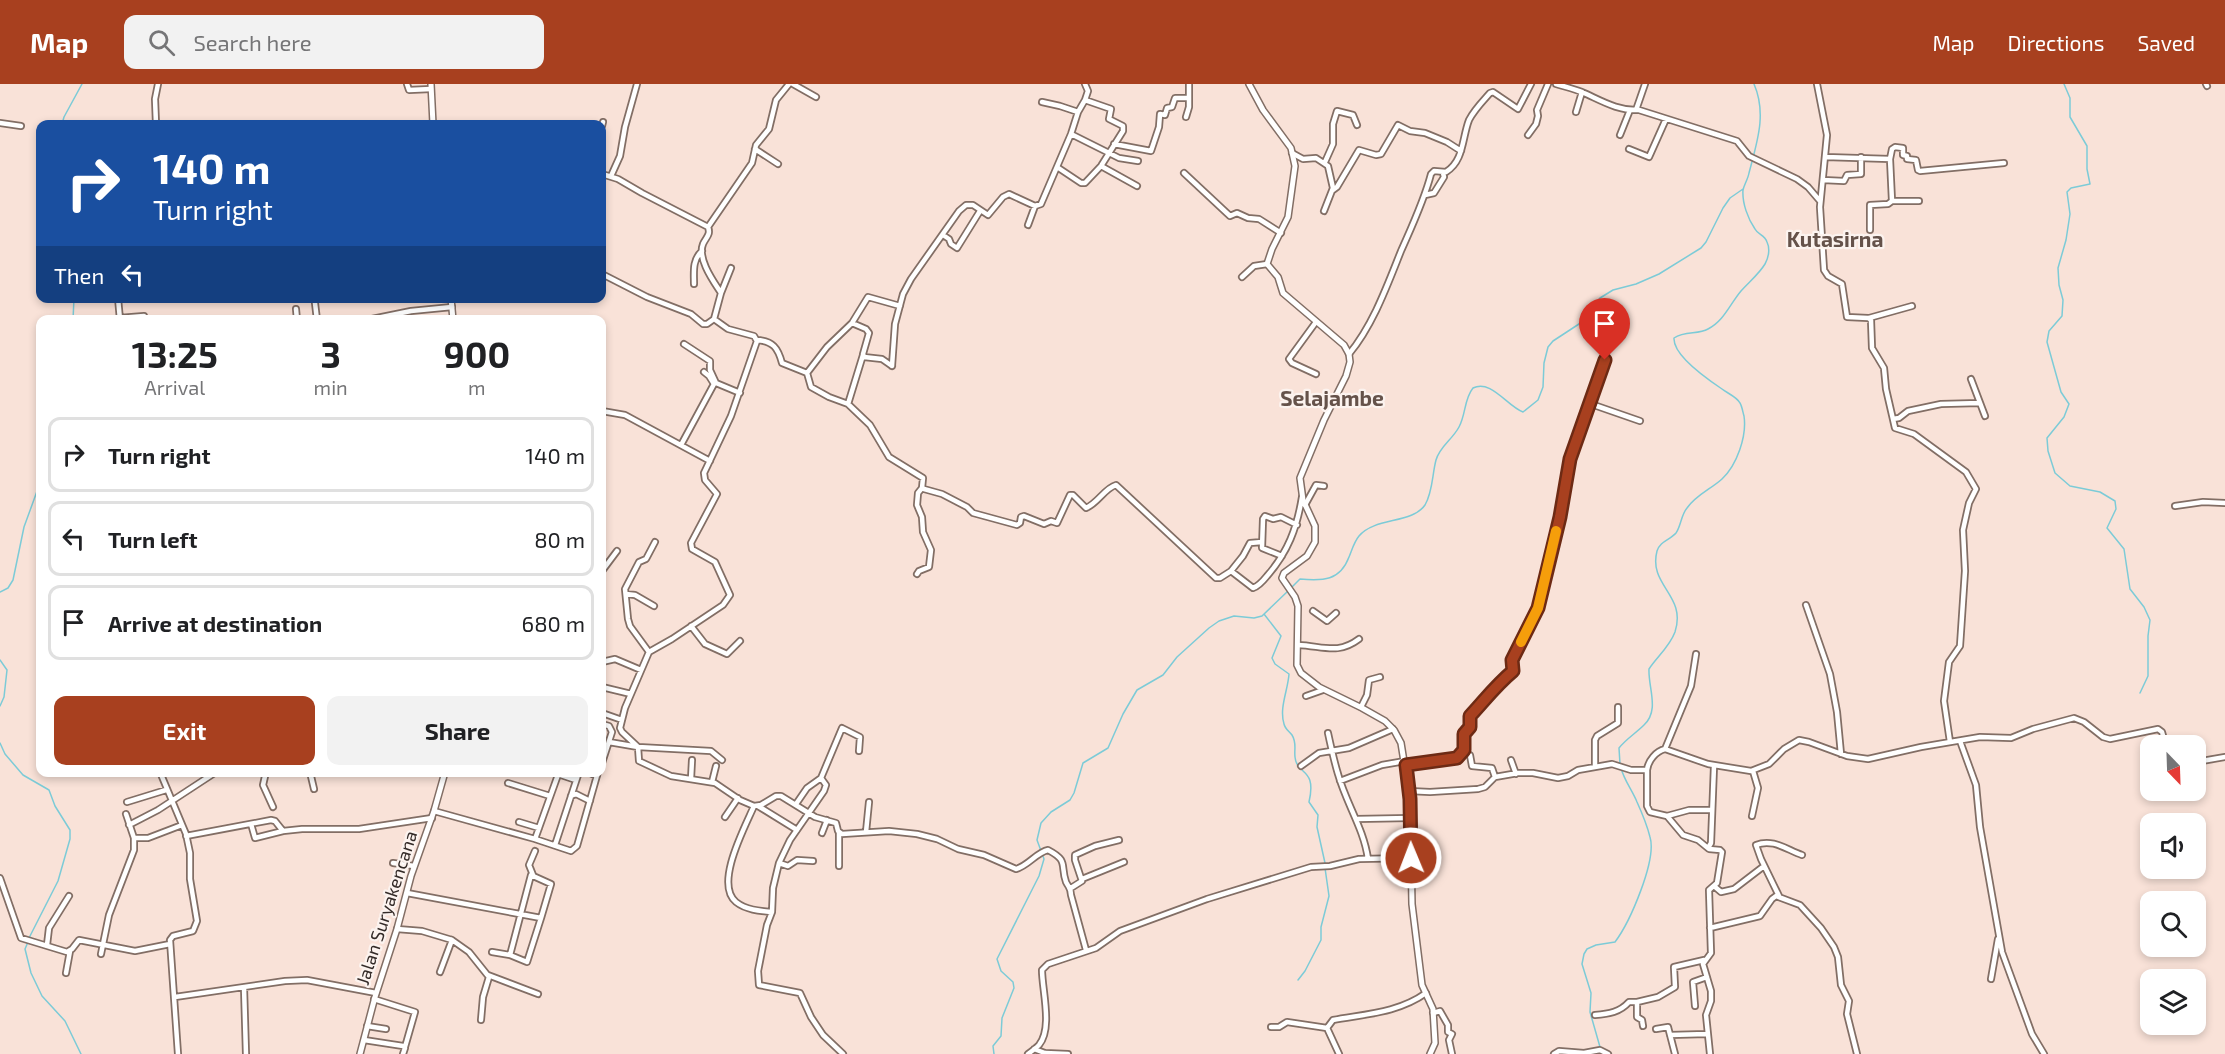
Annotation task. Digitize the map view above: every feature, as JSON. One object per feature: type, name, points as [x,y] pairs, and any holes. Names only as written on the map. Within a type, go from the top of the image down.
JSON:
[{"type":"street","points":[[156,120],[155,99],[158,84]]},
{"type":"street","points":[[407,84],[409,90],[431,86],[433,120]]},
{"type":"street","points":[[611,176],[620,156],[637,84]]},
{"type":"street","points":[[721,293],[710,278],[702,251],[709,234],[708,227],[752,163],[755,149],[768,131],[776,100],[791,84],[816,97]]},
{"type":"street","points":[[863,354],[866,358],[882,359],[892,366],[895,324],[903,294],[959,211],[966,205],[973,205],[988,215],[1003,197],[1009,194],[1035,206],[1041,204],[1085,100],[1088,91],[1085,84]]},
{"type":"street","points":[[1186,117],[1189,84]]},
{"type":"street","points":[[1249,84],[1263,110],[1292,153],[1295,172],[1289,211],[1272,249],[1268,264]]},
{"type":"street","points":[[1430,1054],[1435,1043],[1433,1013],[1422,981],[1411,898],[1410,818],[1405,763],[1400,739],[1382,719],[1323,690],[1299,670],[1297,664],[1298,606],[1282,581],[1283,575],[1305,559],[1315,542],[1315,524],[1302,497],[1301,473],[1348,371],[1349,354],[1362,335],[1382,296],[1433,172],[1443,173],[1456,165],[1469,121],[1490,93],[1493,92],[1518,109],[1531,84]]},
{"type":"street","points":[[1528,135],[1536,124],[1537,110],[1548,84]]},
{"type":"street","points":[[1556,84],[1582,92],[1611,105],[1735,140],[1749,156],[1803,182],[1820,201]]},
{"type":"street","points":[[1620,135],[1645,84]]},
{"type":"street","points":[[1817,84],[1827,131],[1820,201],[1824,270],[1828,276],[1842,284],[1847,317],[1869,318],[1912,306]]},
{"type":"street","points":[[1576,112],[1582,92]]},
{"type":"street","points":[[1114,144],[1150,151],[1159,127],[1160,114],[1165,115],[1167,108],[1173,107],[1174,98],[1189,98]]},
{"type":"street","points":[[1057,167],[1083,184],[1101,166],[1123,131],[1123,126],[1109,119],[1110,109],[1085,100]]},
{"type":"street","points":[[1042,102],[1078,112]]},
{"type":"street","points":[[1325,162],[1333,144],[1333,124],[1337,111],[1353,115],[1357,125]]},
{"type":"street","points":[[1629,149],[1649,157],[1666,119]]},
{"type":"street","points":[[0,123],[21,126]]},
{"type":"street","points":[[1332,190],[1337,187],[1359,150],[1376,155],[1381,154],[1398,125],[1447,142],[1461,151]]},
{"type":"street","points":[[1071,134],[1119,158],[1138,161]]},
{"type":"street","points":[[1892,201],[1890,159],[1892,149],[1895,147],[1903,148],[1903,155],[1907,156],[1907,159],[1916,160],[1920,171],[2004,163]]},
{"type":"street","points":[[755,149],[778,164]]},
{"type":"street","points":[[1292,153],[1303,159],[1314,157],[1325,162],[1329,170],[1332,190],[1324,211]]},
{"type":"street","points":[[1825,157],[1890,159]]},
{"type":"street","points":[[1823,180],[1844,181],[1847,175],[1861,174],[1861,158]]},
{"type":"street","points":[[1101,166],[1137,186]]},
{"type":"street","points":[[1184,173],[1230,216],[1237,213],[1248,218],[1259,219],[1281,232]]},
{"type":"street","points":[[1425,195],[1434,193],[1444,177],[1443,173]]},
{"type":"street","points":[[606,175],[708,227]]},
{"type":"street","points":[[1870,230],[1870,205],[1888,204],[1892,201],[1919,201]]},
{"type":"street","points":[[1028,225],[1035,206]]},
{"type":"street","points":[[943,235],[957,248],[980,211]]},
{"type":"street","points":[[694,284],[694,266],[702,251]]},
{"type":"street","points":[[1242,277],[1254,266],[1268,264]]},
{"type":"street","points":[[1268,264],[1278,277],[1284,294],[1344,345],[1349,354]]},
{"type":"street","points":[[606,276],[647,297],[691,314],[703,324],[708,324],[714,320],[731,268]]},
{"type":"street","points":[[807,373],[827,347],[852,323],[868,297],[900,306]]},
{"type":"street","points":[[315,303],[316,315]]},
{"type":"street","points":[[452,303],[453,315]]},
{"type":"street","points":[[391,315],[452,307]]},
{"type":"street","points":[[296,309],[297,315]]},
{"type":"street","points":[[1869,318],[1872,323],[1872,348],[1884,368],[1885,386],[1896,429],[1914,434],[1966,472],[1976,489],[1969,503],[1963,527],[1965,571],[1960,646],[1949,662],[1944,701],[1950,742]]},
{"type":"street","points":[[714,320],[729,329],[772,344],[778,349],[782,363],[807,373]]},
{"type":"street","points":[[1316,322],[1289,359],[1292,363],[1316,374]]},
{"type":"street","points":[[848,404],[869,333],[866,329],[852,323]]},
{"type":"street","points":[[757,340],[740,393],[704,477],[717,494],[690,545],[692,549],[715,562],[730,595],[723,605],[649,652],[622,720],[622,732],[638,747],[638,759],[647,766],[671,776],[712,782],[797,830]]},
{"type":"street","points":[[684,344],[710,361],[710,370],[716,383],[740,393]]},
{"type":"street","points":[[1340,781],[1383,765],[1456,759],[1464,749],[1464,733],[1470,727],[1470,716],[1499,682],[1513,671],[1512,660],[1538,608],[1560,517],[1570,459],[1605,360]]},
{"type":"street","points":[[681,445],[714,384],[704,372]]},
{"type":"street","points":[[807,373],[811,387],[848,404],[870,425],[889,457],[923,478],[917,506],[922,517],[923,532],[930,545],[931,563],[929,567],[917,574]]},
{"type":"street","points":[[1971,379],[1985,416]]},
{"type":"street","points":[[1893,419],[1899,418],[1908,411],[1941,404],[1980,403]]},
{"type":"street","points":[[1591,404],[1640,421]]},
{"type":"street","points":[[606,412],[625,415],[710,461]]},
{"type":"street","points":[[922,488],[942,494],[967,507],[973,513],[1019,525],[1021,517],[1024,516],[1044,524],[1051,521],[1056,523],[1070,495],[1073,495],[1086,508],[1097,502],[1116,484],[1218,578],[1231,571],[1250,543],[1262,542]]},
{"type":"street","points":[[1305,505],[1316,485],[1324,486]]},
{"type":"street","points":[[1231,571],[1255,588],[1282,556],[1297,525],[1302,497]]},
{"type":"street","points":[[2175,506],[2203,502],[2225,503]]},
{"type":"street","points":[[1282,556],[1262,548],[1262,522],[1265,516],[1273,519],[1281,517],[1297,525]]},
{"type":"street","points":[[649,652],[628,622],[626,586],[639,562],[647,558],[655,542]]},
{"type":"street","points":[[606,563],[617,551]]},
{"type":"street","points":[[626,594],[634,595],[654,606]]},
{"type":"street","points":[[1806,605],[1830,674],[1841,754]]},
{"type":"street","points":[[1313,611],[1327,621],[1336,613]]},
{"type":"street","points":[[691,626],[705,644],[726,657],[740,641]]},
{"type":"street","points":[[1299,645],[1338,649],[1347,648],[1359,639]]},
{"type":"street","points":[[1665,749],[1691,686],[1696,654]]},
{"type":"street","points":[[606,661],[615,659],[641,670]]},
{"type":"street","points":[[1361,707],[1367,695],[1368,682],[1380,676]]},
{"type":"street","points":[[606,688],[631,694]]},
{"type":"street","points":[[1306,696],[1323,690]]},
{"type":"street","points":[[1595,766],[1595,740],[1597,736],[1618,723],[1618,707]]},
{"type":"street","points":[[606,714],[622,720]]},
{"type":"street","points":[[1712,810],[1689,810],[1667,816],[1653,814],[1649,810],[1647,770],[1652,759],[1660,750],[1665,749],[1714,766],[1753,771],[1769,764],[1788,745],[1798,740],[1841,754],[1868,759],[1950,742],[1992,736],[2011,738],[2033,729],[2074,718],[2110,739],[2158,729],[2163,735]]},
{"type":"street","points":[[606,726],[611,729],[606,751]]},
{"type":"street","points":[[796,804],[807,788],[821,778],[842,728],[861,737],[859,752]]},
{"type":"street","points":[[1300,766],[1319,753],[1349,748],[1393,729]]},
{"type":"street","points":[[1328,733],[1340,781],[1365,842],[1368,859]]},
{"type":"street","points":[[1960,741],[1976,785],[1980,827],[2006,964],[2032,1034],[2044,1054]]},
{"type":"street","points":[[609,742],[638,747],[711,751],[722,760]]},
{"type":"street","points":[[1462,752],[1470,754],[1472,766],[1493,768],[1495,777]]},
{"type":"street","points":[[2206,760],[2225,757]]},
{"type":"street","points":[[691,778],[692,760]]},
{"type":"street","points":[[1511,760],[1516,774]]},
{"type":"street","points":[[1408,791],[1478,789],[1485,787],[1495,777],[1527,773],[1558,778],[1595,766],[1612,764],[1630,770],[1647,770]]},
{"type":"street","points":[[712,782],[716,766]]},
{"type":"street","points":[[1708,848],[1711,843],[1714,766]]},
{"type":"street","points":[[1752,816],[1758,788],[1753,771]]},
{"type":"street","points":[[162,777],[182,825],[190,853],[190,879],[196,925],[189,933],[173,936],[170,940],[178,1054]]},
{"type":"street","points":[[129,825],[208,777]]},
{"type":"street","points":[[265,777],[263,785],[273,807]]},
{"type":"street","points":[[311,777],[314,789]]},
{"type":"street","name":"Jalan Suryakencana","points":[[360,1054],[414,866],[444,777]]},
{"type":"street","points":[[535,839],[557,777]]},
{"type":"street","points":[[569,777],[576,780]]},
{"type":"street","points":[[555,845],[577,777]]},
{"type":"street","points":[[434,812],[571,851],[575,848],[597,777]]},
{"type":"street","points":[[821,778],[825,783],[825,790],[785,849],[779,863],[773,888],[772,912],[767,925],[758,971],[758,984],[800,993],[811,1017],[823,1035],[843,1054]]},
{"type":"street","points":[[508,783],[550,795]]},
{"type":"street","points":[[127,802],[166,790]]},
{"type":"street","points":[[571,796],[576,794],[590,801]]},
{"type":"street","points":[[772,912],[757,911],[742,906],[731,896],[728,885],[734,854],[756,806],[778,796],[796,804],[809,814],[837,824],[840,832],[839,866]]},
{"type":"street","points":[[725,817],[738,798]]},
{"type":"street","points":[[866,832],[869,802]]},
{"type":"street","points":[[101,954],[117,891],[134,850],[134,838],[126,814]]},
{"type":"street","points":[[1667,816],[1674,822],[1681,834],[1698,840],[1708,848],[1722,852],[1718,881],[1709,890],[1711,953],[1702,964],[1711,998],[1706,1015],[1710,1054]]},
{"type":"street","points":[[251,824],[255,838],[283,831],[360,829],[432,818]]},
{"type":"street","points":[[1356,819],[1410,818]]},
{"type":"street","points":[[186,836],[274,820],[283,831]]},
{"type":"street","points":[[822,833],[827,820]]},
{"type":"street","points":[[519,822],[539,828]]},
{"type":"street","points":[[134,838],[148,838],[182,825]]},
{"type":"street","points":[[840,832],[889,831],[926,836],[941,840],[958,849],[984,855],[1016,869],[1048,850],[1061,860],[1065,869],[1066,882],[1071,888],[1086,950]]},
{"type":"street","points":[[1071,888],[1082,883],[1075,855],[1095,846],[1119,840]]},
{"type":"street","points":[[1779,896],[1756,849],[1758,843],[1785,846],[1802,855]]},
{"type":"street","points":[[510,955],[529,878],[532,875],[530,864],[535,851]]},
{"type":"street","points":[[1028,1054],[1041,1041],[1045,1027],[1042,968],[1048,964],[1095,948],[1116,932],[1188,905],[1311,867],[1356,859],[1411,858]]},
{"type":"street","points":[[779,863],[788,866],[798,859],[813,861]]},
{"type":"street","points":[[1082,879],[1124,862]]},
{"type":"street","points":[[393,863],[414,866]]},
{"type":"street","points":[[1714,886],[1721,892],[1730,892],[1764,866]]},
{"type":"street","points":[[492,952],[510,955],[527,962],[551,885],[532,875]]},
{"type":"street","points":[[0,878],[21,938],[70,951]]},
{"type":"street","points":[[407,893],[542,918]]},
{"type":"street","points":[[44,944],[49,928],[69,896]]},
{"type":"street","points":[[1710,928],[1760,916],[1772,898],[1779,896],[1800,905],[1821,928],[1838,957],[1840,985],[1848,998],[1847,1014],[1857,1054]]},
{"type":"street","points":[[397,929],[422,931],[452,940],[467,950],[488,975],[538,994]]},
{"type":"street","points":[[1991,979],[1999,936]]},
{"type":"street","points":[[66,973],[70,951],[80,940],[102,946],[140,951],[170,944]]},
{"type":"street","points":[[440,972],[452,940]]},
{"type":"street","points":[[1595,1015],[1621,1010],[1629,1002],[1658,998],[1675,987],[1674,967],[1704,960]]},
{"type":"street","points":[[481,1020],[488,975]]},
{"type":"street","points":[[1695,1006],[1693,982],[1707,977]]},
{"type":"street","points":[[174,997],[307,980],[375,996],[415,1012],[403,1054]]},
{"type":"street","points":[[244,987],[246,1054]]},
{"type":"street","points":[[1327,1028],[1334,1020],[1400,1007],[1426,993]]},
{"type":"street","points":[[1637,1002],[1637,1017],[1642,1020],[1643,1026]]},
{"type":"street","points":[[1433,1013],[1440,1011],[1448,1025],[1448,1032],[1452,1034],[1449,1040],[1452,1054]]},
{"type":"street","points":[[1271,1027],[1279,1027],[1287,1022],[1327,1028]]},
{"type":"street","points":[[367,1026],[386,1029]]},
{"type":"street","points":[[1656,1029],[1667,1026],[1675,1054]]},
{"type":"street","points":[[1327,1028],[1339,1054]]},
{"type":"street","points":[[1670,1035],[1707,1034]]},
{"type":"street","points":[[364,1040],[405,1047]]},
{"type":"street","points":[[1034,1049],[1044,1053],[1068,1054]]},
{"type":"street","points":[[1554,1054],[1559,1051],[1584,1053],[1600,1050],[1608,1054]]},
{"type":"waterway","points":[[63,120],[82,84]]},
{"type":"waterway","points":[[1620,764],[1619,748],[1644,725],[1651,713],[1649,669],[1667,647],[1675,632],[1676,609],[1658,573],[1657,551],[1660,545],[1676,533],[1683,514],[1691,503],[1718,483],[1727,473],[1736,458],[1744,432],[1744,416],[1739,401],[1692,366],[1679,352],[1674,338],[1683,334],[1704,331],[1714,326],[1760,271],[1767,258],[1768,244],[1750,221],[1743,195],[1759,128],[1760,106],[1754,84]]},
{"type":"waterway","points":[[2064,84],[2070,98],[2070,117],[2087,146],[2087,169],[2090,184],[2071,188],[2067,192],[2070,214],[2058,268],[2063,300],[2062,316],[2049,331],[2047,342],[2061,392],[2069,404],[2064,417],[2047,438],[2048,451],[2055,473],[2070,486],[2100,492],[2115,501],[2116,509],[2107,528],[2124,549],[2130,589],[2144,607],[2150,620],[2148,676],[2140,693]]},
{"type":"waterway","points":[[1292,587],[1300,579],[1316,580],[1336,575],[1345,565],[1357,538],[1366,530],[1411,515],[1425,505],[1430,494],[1438,455],[1459,427],[1473,388],[1480,386],[1493,390],[1523,412],[1538,400],[1543,387],[1544,363],[1548,347],[1553,341],[1579,324],[1600,298],[1613,290],[1636,284],[1659,274],[1701,248],[1730,198],[1743,189]]},
{"type":"waterway","points":[[73,315],[74,303]]},
{"type":"waterway","points":[[0,592],[8,588],[13,580],[24,527],[36,494]]},
{"type":"waterway","points":[[994,1054],[993,1046],[1001,1036],[1002,1018],[1014,988],[1013,982],[1001,971],[997,959],[1039,876],[1044,859],[1037,840],[1041,823],[1051,812],[1070,800],[1083,763],[1108,748],[1137,690],[1163,675],[1177,657],[1219,621],[1234,616],[1254,618],[1262,616],[1288,591]]},
{"type":"waterway","points":[[1264,614],[1281,636],[1272,658],[1275,664],[1289,674],[1283,718],[1285,727],[1294,741],[1297,763],[1309,777],[1311,791],[1309,802],[1318,815],[1317,827],[1325,863]]},
{"type":"waterway","points":[[0,660],[7,670],[4,697],[0,706]]},
{"type":"waterway","points":[[0,743],[5,754],[23,775],[49,790],[55,806],[70,830],[70,839],[58,881],[29,938]]},
{"type":"waterway","points":[[1600,1047],[1590,1012],[1591,993],[1582,964],[1584,954],[1587,949],[1596,945],[1615,942],[1621,933],[1641,891],[1650,860],[1651,847],[1644,819],[1621,768]]},
{"type":"waterway","points":[[1298,980],[1321,940],[1321,927],[1329,896],[1325,868]]},
{"type":"waterway","points":[[28,942],[25,949],[31,973],[42,996],[65,1021],[81,1054]]},
{"type":"slow traffic","points":[[1521,642],[1538,608],[1556,531]]},
{"type":"district","name":"Kutasirna","points":[[1835,240]]},
{"type":"district","name":"Selajambe","points":[[1332,399]]},
{"type":"route","points":[[1411,858],[1410,799],[1406,765],[1459,757],[1464,750],[1464,734],[1470,727],[1470,716],[1499,682],[1513,671],[1512,660],[1538,608],[1560,517],[1570,459],[1605,360]]}]
